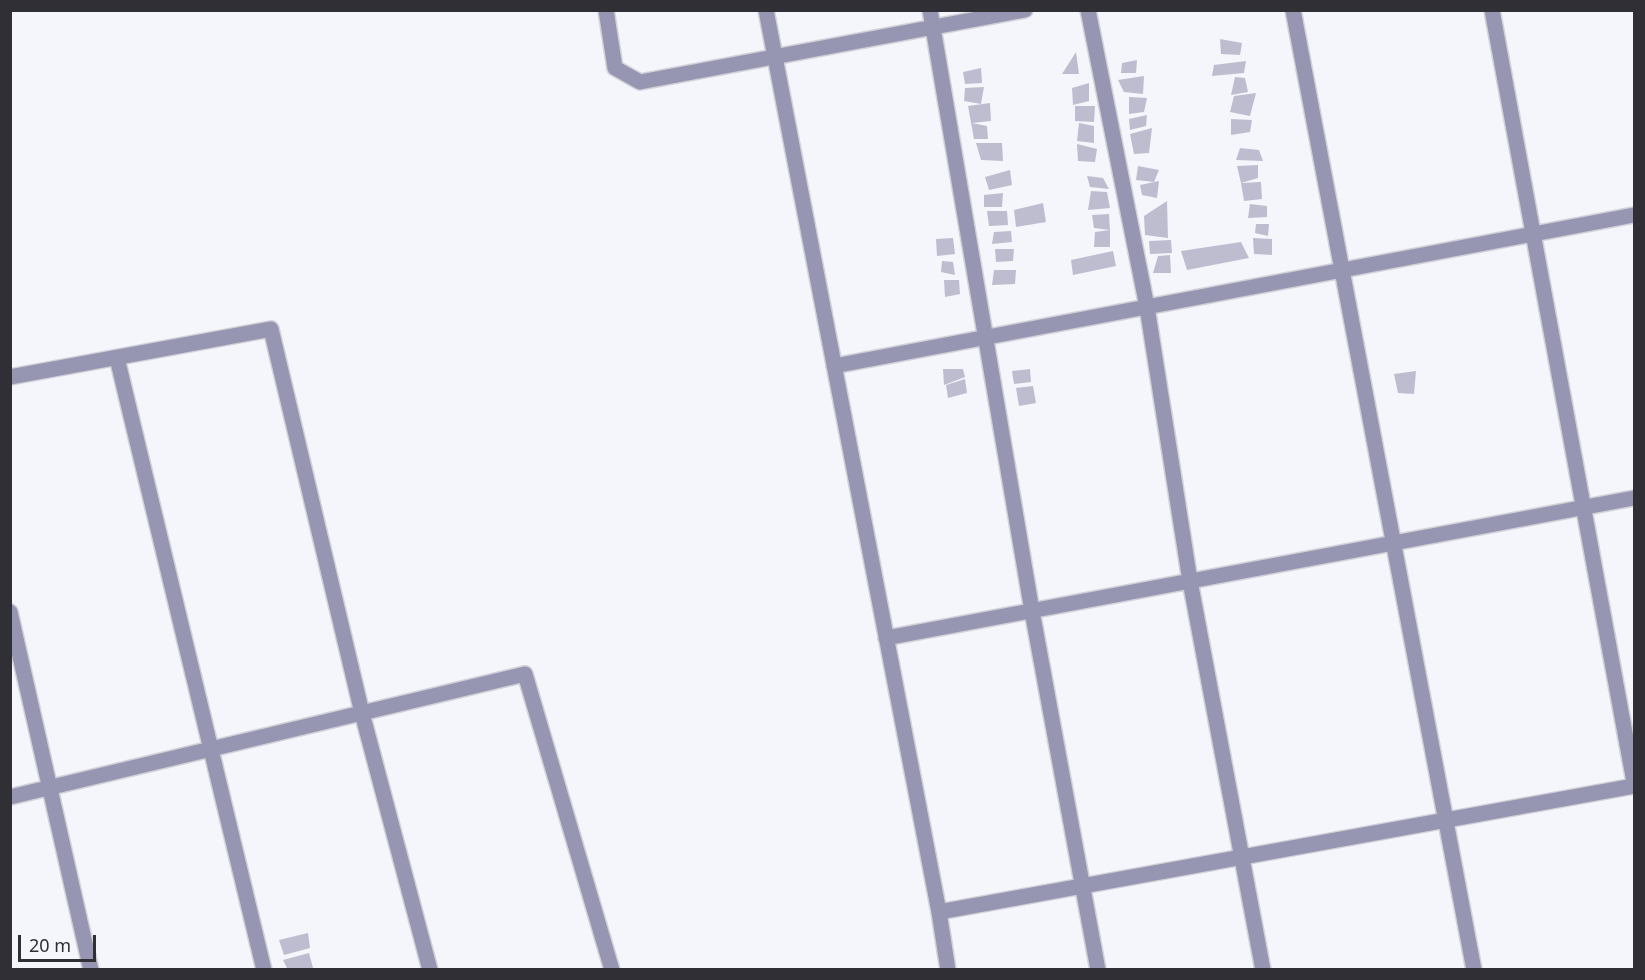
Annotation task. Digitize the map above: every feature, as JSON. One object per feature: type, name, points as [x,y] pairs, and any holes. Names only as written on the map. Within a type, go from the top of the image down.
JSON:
[{"type":"street","points":[[606,10],[615,68],[639,82],[1025,10]]},
{"type":"street","points":[[766,10],[948,969]]},
{"type":"street","points":[[930,10],[1032,611],[1098,969]]},
{"type":"street","points":[[1088,10],[1147,307],[1190,581],[1263,969]]},
{"type":"street","points":[[1293,10],[1474,969]]},
{"type":"street","points":[[939,912],[1446,821],[1635,784],[1531,235],[1492,10]]},
{"type":"street","points":[[834,366],[1635,215]]},
{"type":"street","points":[[10,377],[271,329],[362,713],[430,969]]},
{"type":"street","points":[[117,358],[264,969]]},
{"type":"street","points":[[886,638],[1635,498]]},
{"type":"street","points":[[10,612],[91,969]]},
{"type":"street","points":[[10,797],[525,674],[612,969]]},
{"type":"building","points":[[1220,39],[1242,43],[1240,55],[1221,54]]},
{"type":"building","points":[[1076,52],[1079,74],[1062,74]]},
{"type":"building","points":[[1137,60],[1136,73],[1121,73],[1122,63]]},
{"type":"building","points":[[1246,61],[1244,73],[1212,76],[1214,65]]},
{"type":"building","points":[[981,68],[982,83],[965,84],[963,72]]},
{"type":"building","points":[[1144,76],[1143,94],[1124,92],[1118,80]]},
{"type":"building","points":[[1235,77],[1245,78],[1248,92],[1231,95]]},
{"type":"building","points":[[1089,83],[1089,101],[1073,105],[1072,88]]},
{"type":"building","points":[[984,87],[981,104],[964,101],[965,88]]},
{"type":"building","points":[[1256,93],[1250,116],[1230,112],[1234,96]]},
{"type":"building","points":[[1129,97],[1147,98],[1144,112],[1129,114]]},
{"type":"building","points":[[990,103],[991,121],[972,123],[987,126],[988,139],[974,139],[968,106]]},
{"type":"building","points":[[1075,106],[1095,106],[1094,122],[1075,121]]},
{"type":"building","points":[[1147,115],[1146,126],[1130,130],[1129,119]]},
{"type":"building","points":[[1231,119],[1252,120],[1250,132],[1231,135]]},
{"type":"building","points":[[1079,123],[1094,126],[1094,143],[1077,141]]},
{"type":"building","points":[[1152,128],[1149,153],[1134,154],[1130,134]]},
{"type":"building","points":[[976,143],[1002,143],[1003,161],[981,160]]},
{"type":"building","points":[[1077,144],[1097,149],[1095,162],[1078,161]]},
{"type":"building","points":[[1240,148],[1259,150],[1263,161],[1236,160]]},
{"type":"building","points":[[1258,165],[1258,178],[1241,183],[1237,166]]},
{"type":"building","points":[[1138,166],[1159,170],[1154,182],[1136,180]]},
{"type":"building","points":[[1010,170],[1012,185],[989,190],[985,177]]},
{"type":"building","points":[[1087,176],[1103,178],[1109,189],[1090,187]]},
{"type":"building","points":[[1159,181],[1157,198],[1142,195],[1140,185]]},
{"type":"building","points":[[1261,182],[1262,199],[1244,201],[1241,183]]},
{"type":"building","points":[[1091,191],[1107,192],[1110,208],[1088,210]]},
{"type":"building","points":[[1003,193],[1002,207],[984,207],[984,195]]},
{"type":"building","points":[[1167,201],[1168,238],[1145,235],[1144,216]]},
{"type":"building","points":[[1043,203],[1046,222],[1016,227],[1014,210]]},
{"type":"building","points":[[1250,204],[1267,206],[1267,217],[1248,218]]},
{"type":"building","points":[[987,211],[1007,211],[1008,225],[989,226]]},
{"type":"building","points":[[1109,214],[1110,230],[1094,228],[1092,215]]},
{"type":"building","points":[[1256,224],[1269,224],[1268,236],[1255,233]]},
{"type":"building","points":[[1110,230],[1110,247],[1094,247],[1095,232]]},
{"type":"building","points":[[1011,231],[1012,242],[992,244],[994,232]]},
{"type":"building","points":[[953,238],[955,254],[937,256],[936,239]]},
{"type":"building","points":[[1253,238],[1272,239],[1272,255],[1254,254]]},
{"type":"building","points":[[1171,240],[1172,253],[1150,254],[1149,241]]},
{"type":"building","points":[[1241,242],[1249,258],[1187,270],[1181,251]]},
{"type":"building","points":[[995,249],[1014,249],[1013,261],[996,262]]},
{"type":"building","points":[[1113,251],[1116,266],[1073,275],[1071,260]]},
{"type":"building","points":[[1170,255],[1171,273],[1153,273],[1158,256]]},
{"type":"building","points":[[942,261],[953,262],[955,275],[941,272]]},
{"type":"building","points":[[994,270],[1016,270],[1015,284],[992,285]]},
{"type":"building","points":[[944,280],[959,280],[960,294],[945,297]]},
{"type":"building","points":[[943,369],[963,369],[965,377],[944,385]]},
{"type":"building","points":[[1030,369],[1031,382],[1014,384],[1012,371]]},
{"type":"building","points":[[1416,371],[1414,394],[1398,393],[1394,374]]},
{"type":"building","points":[[965,379],[967,393],[948,398],[946,385]]},
{"type":"building","points":[[1033,386],[1036,403],[1019,406],[1016,388]]},
{"type":"building","points":[[308,933],[310,948],[284,955],[279,940]]},
{"type":"building","points":[[309,953],[313,968],[288,970],[283,960]]}]
